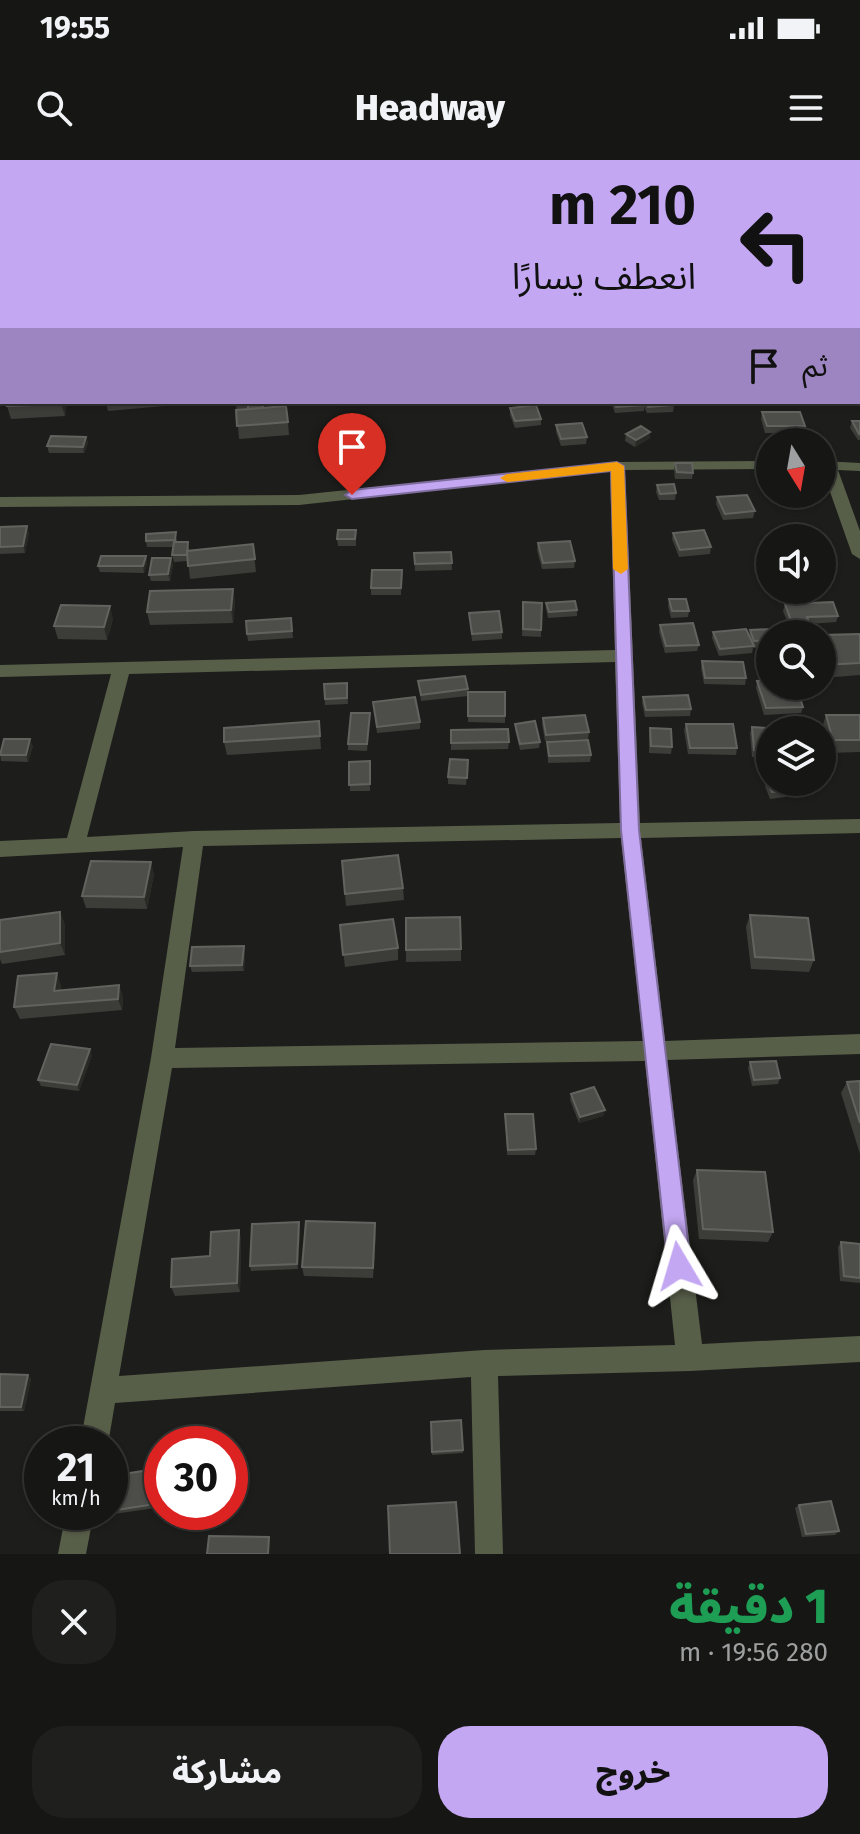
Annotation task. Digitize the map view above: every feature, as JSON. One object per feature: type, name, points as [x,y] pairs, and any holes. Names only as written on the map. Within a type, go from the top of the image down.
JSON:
[{"type":"street","points":[[0,502],[299,500],[617,466],[756,465]]},
{"type":"street","points":[[617,466],[630,830],[690,1358]]},
{"type":"street","points":[[836,466],[860,467]]},
{"type":"street","points":[[836,491],[860,554]]},
{"type":"street","points":[[0,671],[624,656]]},
{"type":"street","points":[[75,845],[122,668]]},
{"type":"street","points":[[0,849],[194,839],[860,826]]},
{"type":"street","points":[[98,1426],[162,1058],[194,839]]},
{"type":"street","points":[[162,1058],[653,1051],[860,1044]]},
{"type":"street","points":[[105,1390],[484,1363],[690,1358],[860,1349]]},
{"type":"street","points":[[484,1363],[489,1554]]},
{"type":"street","points":[[72,1554],[77,1530]]},
{"type":"building","points":[[8,404],[61,404],[7,406]]},
{"type":"building","points":[[248,404],[263,404],[263,408],[248,409]]},
{"type":"building","points":[[615,404],[645,405],[616,407]]},
{"type":"building","points":[[647,404],[674,405],[648,407]]},
{"type":"building","points":[[536,405],[541,419],[515,421],[510,408]]},
{"type":"building","points":[[286,406],[288,422],[237,426],[236,410]]},
{"type":"building","points":[[762,412],[800,412],[805,426],[767,426]]},
{"type":"building","points":[[852,421],[860,421],[859,434]]},
{"type":"building","points":[[582,423],[587,437],[561,439],[556,425]]},
{"type":"building","points":[[641,426],[650,432],[636,440],[626,434]]},
{"type":"building","points":[[51,436],[86,437],[83,447],[47,446]]},
{"type":"building","points":[[675,463],[692,463],[693,473],[677,472]]},
{"type":"building","points":[[674,484],[676,493],[660,494],[657,485]]},
{"type":"building","points":[[747,495],[755,511],[725,514],[717,497]]},
{"type":"building","points":[[27,526],[23,546],[0,547],[0,527]]},
{"type":"building","points":[[338,530],[356,530],[355,539],[337,539]]},
{"type":"building","points":[[704,530],[711,547],[680,550],[673,533]]},
{"type":"building","points":[[176,532],[175,540],[146,541],[146,534]]},
{"type":"building","points":[[570,541],[575,561],[543,563],[538,543]]},
{"type":"building","points":[[174,542],[188,542],[187,555],[172,555]]},
{"type":"building","points":[[253,544],[255,559],[188,566],[187,551]]},
{"type":"building","points":[[451,552],[452,563],[415,564],[414,553]]},
{"type":"building","points":[[101,556],[146,556],[143,566],[98,566]]},
{"type":"building","points":[[152,558],[171,558],[168,574],[149,575]]},
{"type":"building","points":[[372,570],[402,570],[401,588],[371,588]]},
{"type":"building","points":[[233,589],[231,610],[147,612],[150,591]]},
{"type":"building","points":[[669,599],[686,599],[689,611],[672,611]]},
{"type":"building","points":[[575,601],[577,610],[549,612],[546,603]]},
{"type":"building","points":[[523,602],[542,603],[541,630],[523,629]]},
{"type":"building","points":[[785,604],[834,604],[838,616],[807,617],[808,620],[791,620]]},
{"type":"building","points":[[61,605],[110,606],[104,627],[54,626]]},
{"type":"building","points":[[499,611],[502,632],[472,634],[469,613]]},
{"type":"building","points":[[291,618],[292,631],[247,634],[246,621]]},
{"type":"building","points":[[693,623],[699,645],[666,646],[660,625]]},
{"type":"building","points":[[746,629],[754,646],[720,649],[713,632]]},
{"type":"building","points":[[750,630],[756,630],[756,641],[754,641]]},
{"type":"building","points":[[860,634],[860,663],[836,664],[836,635]]},
{"type":"building","points":[[702,661],[743,662],[746,678],[705,678]]},
{"type":"building","points":[[465,676],[468,689],[421,695],[418,681]]},
{"type":"building","points":[[347,683],[347,698],[325,699],[324,684]]},
{"type":"building","points":[[468,692],[505,692],[505,716],[468,716]]},
{"type":"building","points":[[688,695],[691,709],[646,710],[643,697]]},
{"type":"building","points":[[415,697],[420,722],[377,727],[373,702]]},
{"type":"building","points":[[763,700],[801,700],[803,707],[766,708]]},
{"type":"building","points":[[351,713],[370,713],[367,744],[348,744]]},
{"type":"building","points":[[585,715],[589,732],[546,735],[543,718]]},
{"type":"building","points":[[860,715],[860,740],[836,740],[836,716],[826,716]]},
{"type":"building","points":[[319,721],[320,736],[224,742],[224,728]]},
{"type":"building","points":[[535,721],[540,742],[520,744],[515,724]]},
{"type":"building","points":[[686,724],[733,724],[737,748],[690,748]]},
{"type":"building","points":[[752,727],[756,727],[754,750]]},
{"type":"building","points":[[650,728],[671,729],[672,747],[651,746]]},
{"type":"building","points":[[508,729],[509,742],[451,743],[451,730]]},
{"type":"building","points":[[4,739],[30,739],[26,755],[0,755]]},
{"type":"building","points":[[588,740],[591,755],[549,756],[547,742]]},
{"type":"building","points":[[450,759],[468,760],[467,778],[448,777]]},
{"type":"building","points":[[370,761],[370,784],[349,785],[349,762]]},
{"type":"building","points":[[398,855],[403,888],[345,894],[342,861]]},
{"type":"building","points":[[91,861],[151,862],[144,897],[82,896]]},
{"type":"building","points":[[60,912],[60,943],[0,952],[0,920]]},
{"type":"building","points":[[750,915],[808,918],[814,960],[755,957]]},
{"type":"building","points":[[460,917],[461,949],[406,950],[406,918]]},
{"type":"building","points":[[393,919],[398,948],[343,955],[340,925]]},
{"type":"building","points":[[244,946],[242,965],[190,966],[192,947]]},
{"type":"building","points":[[57,973],[54,991],[119,985],[118,999],[14,1007],[18,976]]},
{"type":"building","points":[[51,1044],[90,1049],[77,1085],[38,1080]]},
{"type":"building","points":[[776,1061],[780,1078],[754,1080],[750,1062]]},
{"type":"building","points":[[860,1081],[860,1123],[847,1082]]},
{"type":"building","points":[[594,1087],[605,1110],[580,1117],[571,1094]]},
{"type":"building","points":[[505,1114],[533,1114],[536,1149],[508,1150]]},
{"type":"building","points":[[697,1170],[765,1172],[773,1232],[703,1229]]},
{"type":"building","points":[[306,1221],[375,1223],[373,1268],[302,1267]]},
{"type":"building","points":[[299,1222],[297,1264],[250,1266],[252,1224]]},
{"type":"building","points":[[239,1230],[237,1283],[171,1287],[172,1259],[210,1256],[211,1232]]},
{"type":"building","points":[[841,1242],[860,1244],[860,1278],[844,1276]]},
{"type":"building","points":[[0,1374],[28,1375],[21,1407],[0,1407]]},
{"type":"building","points":[[461,1420],[463,1450],[432,1452],[431,1422]]},
{"type":"building","points":[[144,1471],[144,1506],[128,1508],[128,1473]]},
{"type":"building","points":[[831,1501],[839,1531],[806,1534],[799,1505]]},
{"type":"building","points":[[456,1502],[460,1554],[390,1554],[388,1506]]},
{"type":"building","points":[[209,1536],[269,1537],[268,1554],[207,1554]]},
{"type":"slow traffic","points":[[507,478],[617,466],[621,569]]},
{"type":"route","points":[[352,495],[617,466],[630,830],[679,1266]]}]
